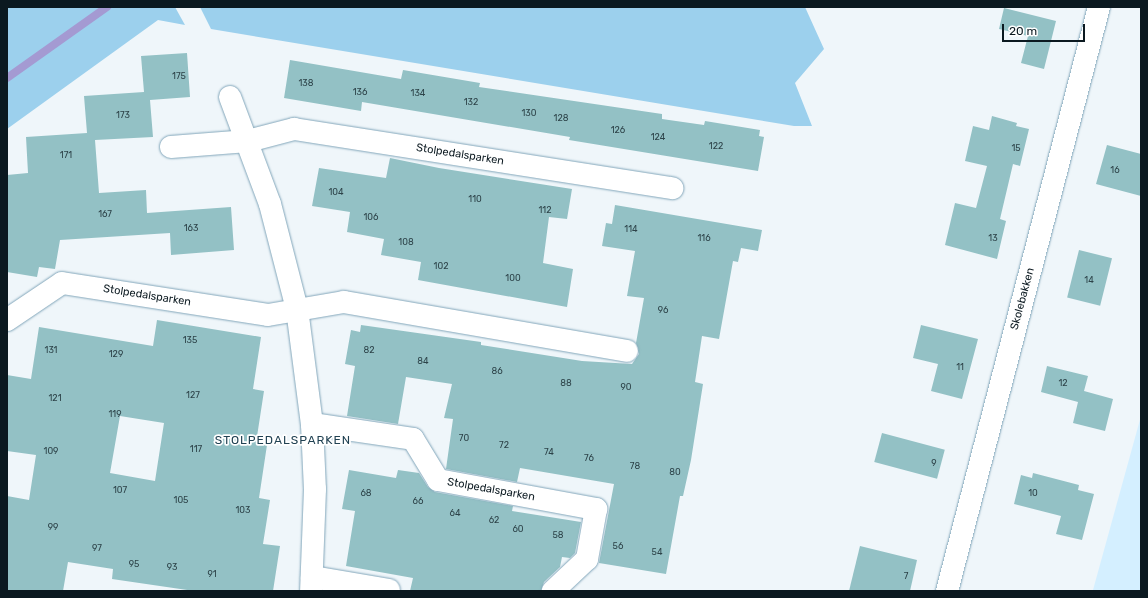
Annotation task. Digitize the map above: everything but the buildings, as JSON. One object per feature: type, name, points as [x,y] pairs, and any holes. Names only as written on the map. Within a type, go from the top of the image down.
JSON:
[{"type":"street","name":"Skolebakken","points":[[947,591],[1099,7]]},
{"type":"street","points":[[230,97],[248,141],[270,204],[297,310],[312,424],[315,488],[312,584],[389,590]]},
{"type":"street","name":"Stolpedalsparken","points":[[171,147],[248,141],[294,129],[672,188]]},
{"type":"street","name":"Stolpedalsparken","points":[[7,320],[62,284],[268,315],[344,302],[627,351]]},
{"type":"street","name":"Stolpedalsparken","points":[[312,424],[413,439],[438,480],[596,509],[587,559],[553,591]]},
{"type":"shaded area","points":[[7,7],[175,7],[185,25],[158,20],[7,129]]},
{"type":"shaded area","points":[[200,7],[805,7],[824,49],[795,83],[812,126],[794,126],[211,29]]},
{"type":"shaded area","points":[[1141,416],[1141,591],[1093,591],[1093,590]]},
{"type":"waterway","points":[[7,78],[107,7]]},
{"type":"district","name":"STOLPEDALSPARKEN","points":[[283,441]]}]
